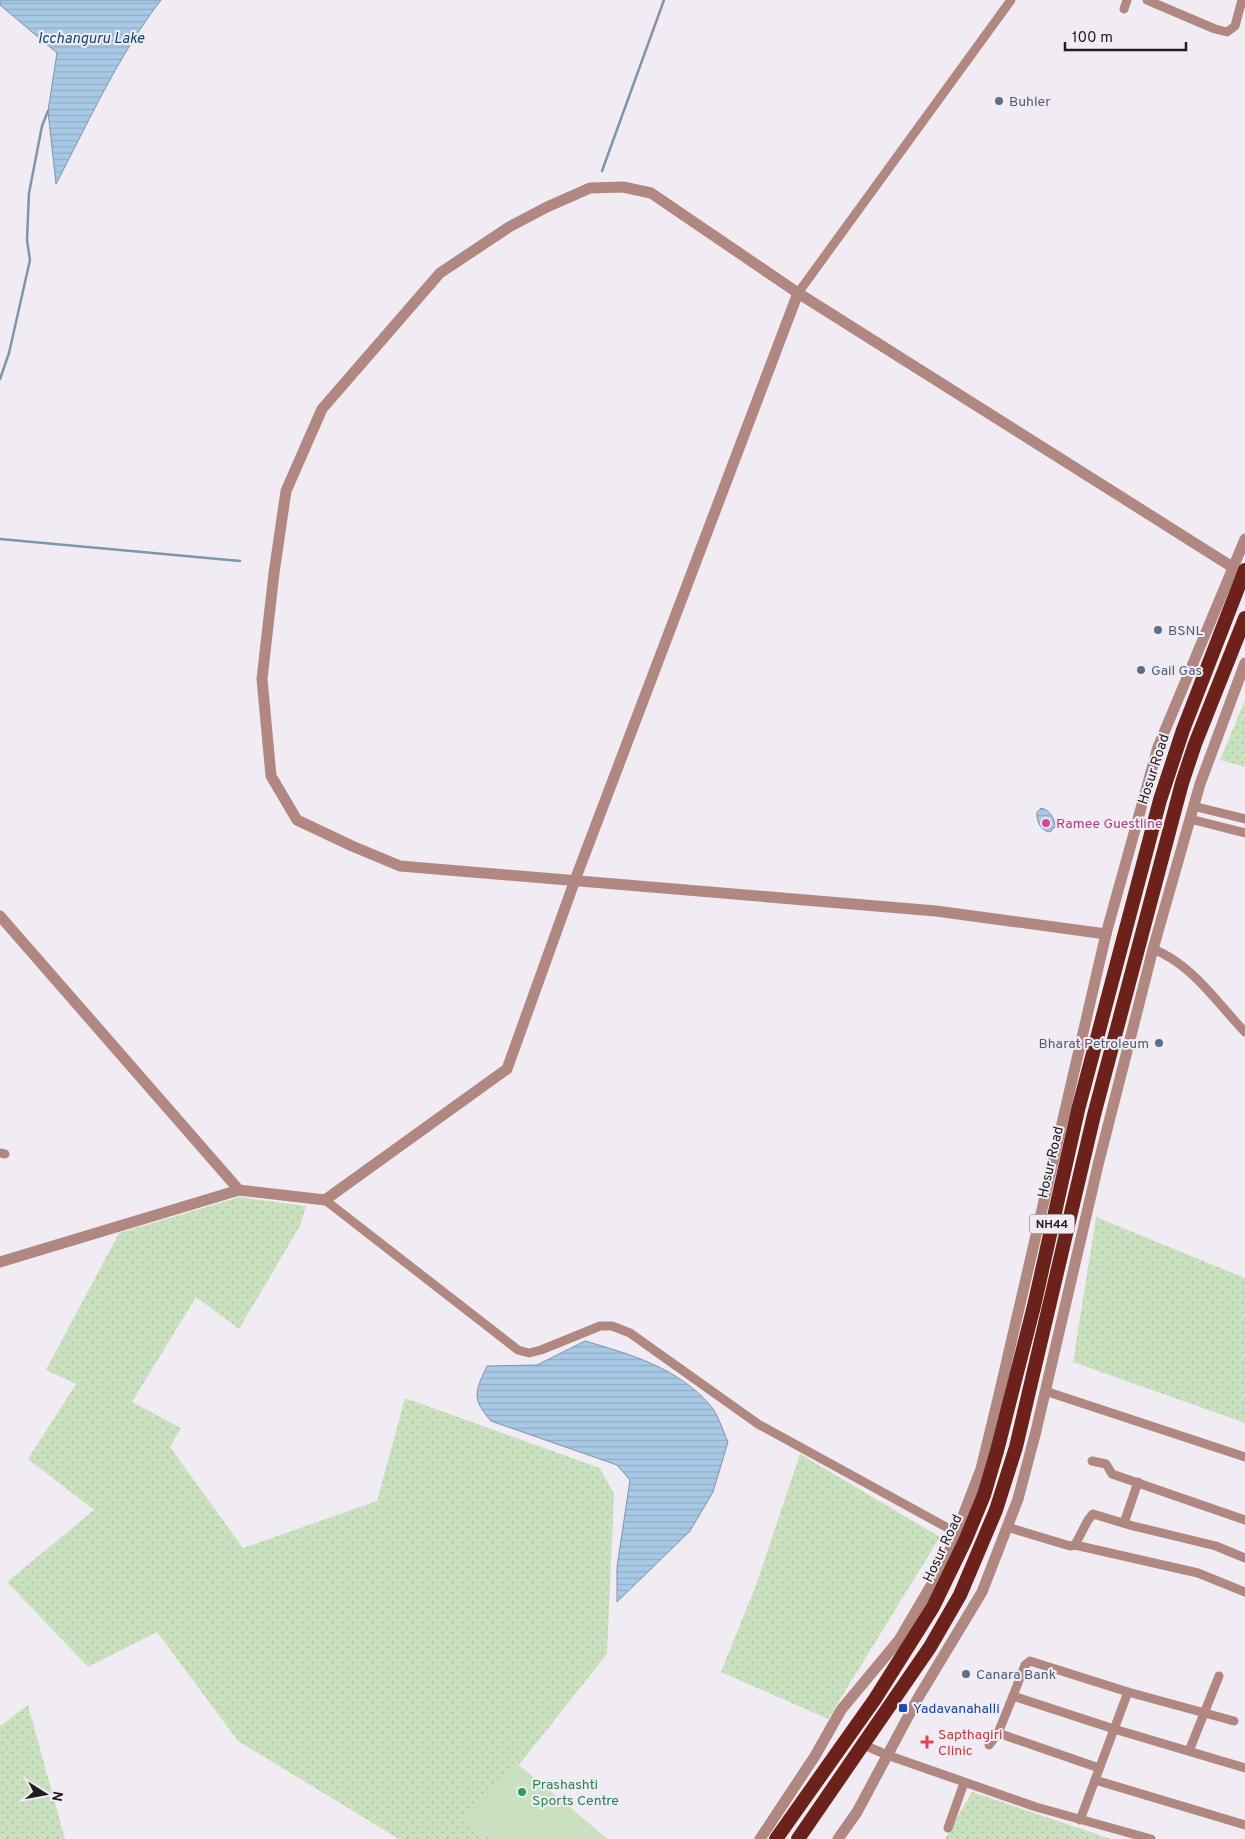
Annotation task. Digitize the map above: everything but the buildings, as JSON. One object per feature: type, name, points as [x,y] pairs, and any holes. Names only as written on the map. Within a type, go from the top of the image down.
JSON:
[{"type":"highway","name":"Hosur Road","points":[[776,1839],[876,1699],[933,1606],[965,1542],[984,1495],[998,1422],[1036,1297],[1078,1110],[1160,800],[1183,730],[1242,572]]},
{"type":"highway","name":"NH44","points":[[798,1839],[930,1647],[960,1595],[1005,1484],[1033,1377],[1094,1116],[1182,783],[1195,744],[1245,618]]},
{"type":"street","points":[[325,1200],[507,1069],[575,880],[798,293],[1011,0]]},
{"type":"street","points":[[1124,9],[1127,0]]},
{"type":"street","points":[[1147,0],[1227,32],[1235,26],[1242,0]]},
{"type":"street","points":[[1106,934],[936,911],[400,866],[296,820],[271,776],[262,680],[274,573],[286,491],[322,409],[440,273],[509,227],[547,207],[590,188],[624,187],[651,193],[798,293],[1242,572]]},
{"type":"street","points":[[760,1839],[815,1756],[841,1710],[899,1640],[946,1560],[981,1469],[998,1422],[1106,934],[1158,747],[1242,572],[1245,539]]},
{"type":"street","points":[[838,1839],[857,1812],[918,1698],[982,1592],[1018,1499],[1153,949],[1200,784],[1245,663]]},
{"type":"street","points":[[1193,806],[1245,819]]},
{"type":"street","points":[[1190,819],[1245,833]]},
{"type":"street","points":[[0,916],[239,1190]]},
{"type":"street","points":[[1153,949],[1171,957],[1184,966],[1245,1032]]},
{"type":"street","points":[[0,1262],[239,1190],[325,1200],[518,1350],[529,1353],[541,1350],[600,1326],[612,1326],[630,1333],[758,1424],[957,1533]]},
{"type":"street","points":[[1045,1391],[1245,1457]]},
{"type":"street","points":[[1092,1461],[1106,1464],[1112,1474],[1245,1520]]},
{"type":"street","points":[[1124,1523],[1138,1482]]},
{"type":"street","points":[[1076,1545],[1093,1514],[1216,1546],[1245,1558]]},
{"type":"street","points":[[1007,1527],[1070,1546],[1076,1545],[1198,1573],[1245,1592]]},
{"type":"street","points":[[989,1745],[998,1733],[1025,1665],[1030,1661],[1128,1692],[1234,1721]]},
{"type":"street","points":[[1189,1751],[1219,1676]]},
{"type":"street","points":[[1080,1820],[1128,1692]]},
{"type":"street","points":[[1013,1696],[1114,1729],[1245,1768]]},
{"type":"street","points":[[998,1733],[1099,1768]]},
{"type":"street","points":[[864,1745],[1036,1808],[1151,1839]]},
{"type":"street","points":[[1095,1780],[1245,1825]]},
{"type":"street","points":[[948,1828],[964,1782]]},
{"type":"green space","points":[[1245,700],[1245,767],[1220,760]]},
{"type":"green space","points":[[240,1197],[306,1206],[300,1226],[239,1329],[196,1297],[132,1402],[181,1428],[170,1447],[243,1548],[377,1501],[405,1398],[600,1468],[614,1494],[607,1654],[519,1765],[465,1820],[490,1839],[399,1839],[238,1741],[157,1632],[88,1667],[7,1582],[94,1510],[28,1459],[76,1384],[46,1370],[119,1233]]},
{"type":"green space","points":[[1096,1217],[1245,1278],[1245,1423],[1073,1362]]},
{"type":"green space","points":[[800,1454],[940,1537],[828,1719],[721,1672],[756,1585]]},
{"type":"green space","points":[[28,1705],[65,1839],[0,1839],[0,1726]]},
{"type":"green space","name":"Prashashti Sports Centre","points":[[519,1765],[608,1839],[490,1839],[464,1820]]},
{"type":"green space","points":[[972,1792],[1111,1839],[945,1839]]},
{"type":"water","name":"Icchanguru Lake","points":[[0,0],[161,0],[145,21],[118,66],[56,184],[48,111],[57,53],[0,5]]},
{"type":"water","points":[[1041,808],[1051,815],[1054,821],[1055,827],[1050,832],[1044,830],[1038,822],[1037,812]]},
{"type":"water","points":[[585,1341],[636,1357],[683,1381],[697,1392],[713,1409],[728,1442],[713,1492],[690,1531],[617,1602],[617,1567],[630,1480],[617,1465],[491,1421],[480,1406],[477,1395],[487,1366],[537,1365]]},
{"type":"waterway","points":[[602,171],[664,0]]},
{"type":"waterway","points":[[0,379],[9,353],[30,260],[27,240],[29,193],[42,126],[48,111]]},
{"type":"waterway","points":[[0,539],[240,561]]},
{"type":"place","name":"Buhler","points":[[999,101]]},
{"type":"place","name":"BSNL","points":[[1158,630]]},
{"type":"place","name":"Gail Gas","points":[[1141,670]]},
{"type":"place","name":"Ramee Guestline","points":[[1046,823]]},
{"type":"place","name":"Bharat Petroleum","points":[[1159,1043]]},
{"type":"place","name":"Canara Bank","points":[[966,1674]]},
{"type":"place","name":"Yadavanahalli","points":[[903,1708]]},
{"type":"place","name":"Sapthagiri Clinic","points":[[927,1742]]},
{"type":"place","name":"Prashashti Sports Centre","points":[[522,1792]]}]
